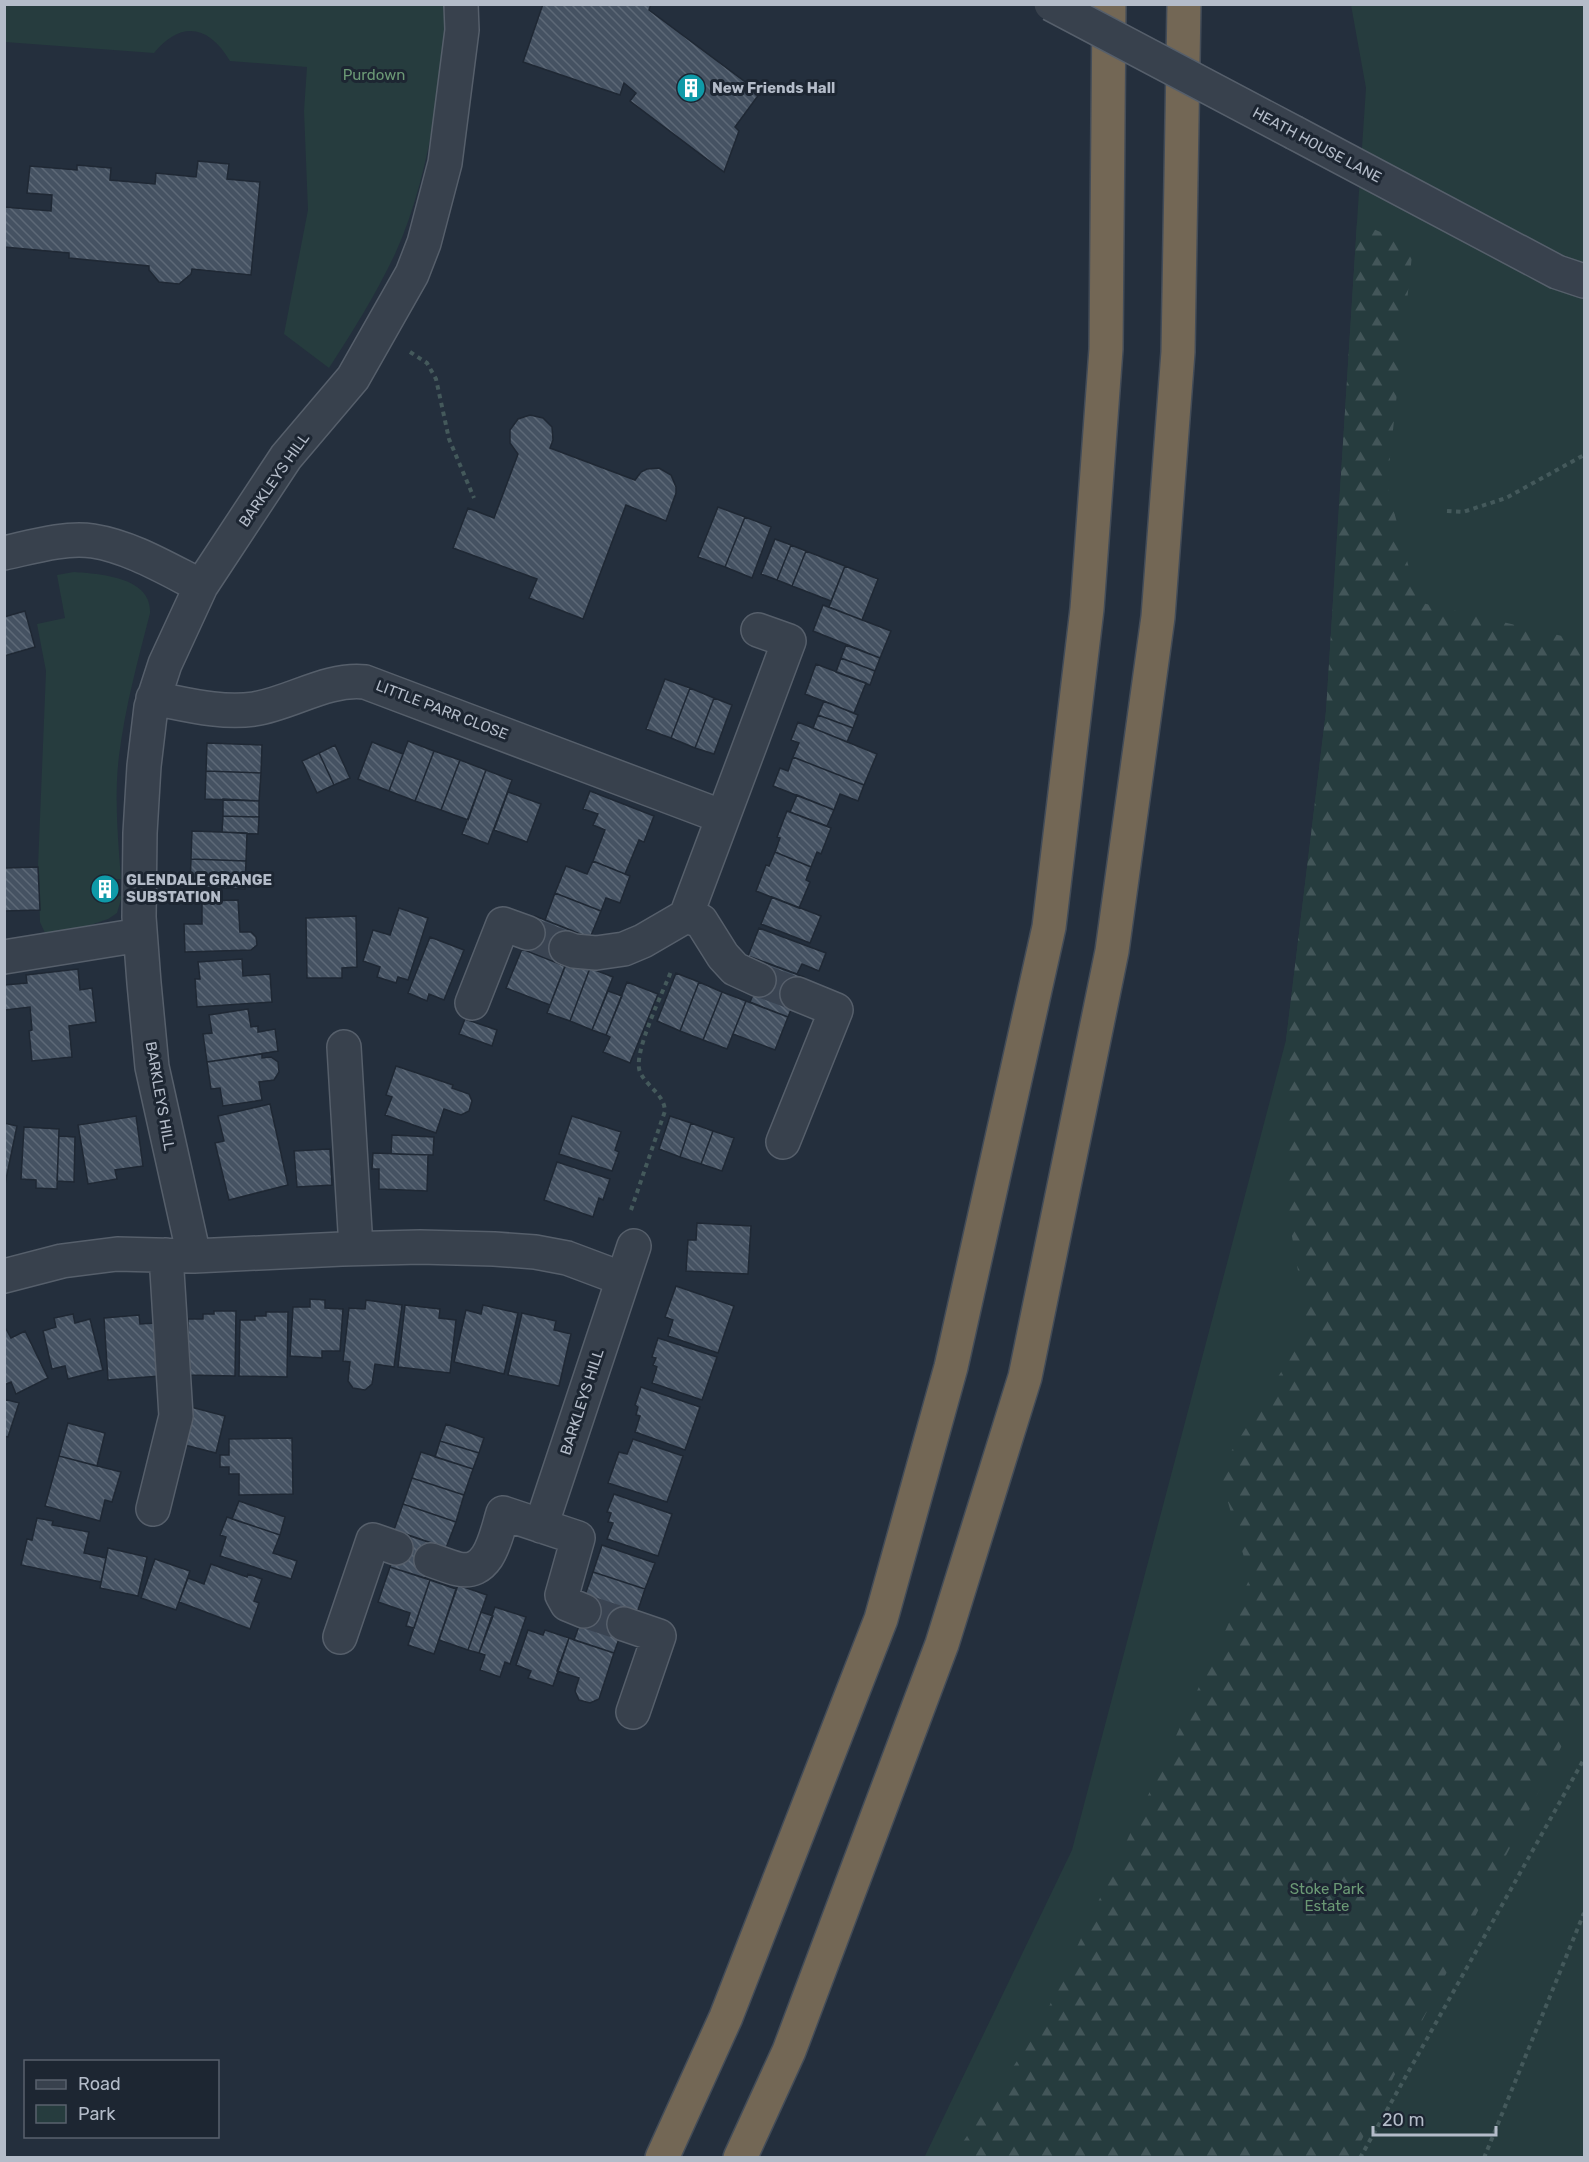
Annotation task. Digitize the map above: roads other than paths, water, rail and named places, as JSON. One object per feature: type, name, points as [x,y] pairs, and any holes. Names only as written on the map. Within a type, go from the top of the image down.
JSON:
[{"type":"highway","points":[[662,2157],[726,2017],[881,1619],[951,1367],[1049,927],[1087,609],[1106,349],[1110,4]]},
{"type":"highway","points":[[740,2157],[789,2051],[942,1644],[1025,1377],[1112,951],[1158,617],[1178,352],[1184,4]]},
{"type":"street","name":"BARKLEYS HILL","points":[[153,1509],[176,1416],[180,1255],[152,1067],[140,935],[140,833],[144,766],[153,698],[165,664],[201,586],[286,457],[353,378],[416,263],[424,243],[445,164],[462,30],[461,4]]},
{"type":"street","name":"HEATH HOUSE LANE","points":[[1051,4],[1557,272],[1584,280]]},
{"type":"street","points":[[4,553],[50,544],[93,541],[151,561],[201,586]]},
{"type":"street","points":[[566,948],[596,953],[624,949],[689,917],[723,817],[789,641],[758,630]]},
{"type":"street","name":"LITTLE PARR CLOSE","points":[[153,698],[213,708],[252,710],[336,683],[365,682],[723,817]]},
{"type":"street","points":[[689,917],[701,921],[729,964],[740,972],[759,980]]},
{"type":"street","points":[[472,1003],[503,924],[528,933]]},
{"type":"street","points":[[4,957],[140,935]]},
{"type":"street","points":[[783,1142],[836,1010],[797,994]]},
{"type":"street","points":[[344,1047],[356,1248]]},
{"type":"street","name":"BARKLEYS HILL","points":[[541,1526],[634,1246]]},
{"type":"street","points":[[4,1276],[90,1256],[356,1248],[494,1249],[535,1252],[567,1258],[623,1279]]},
{"type":"street","points":[[431,1560],[459,1569],[471,1569],[481,1564],[491,1548],[502,1513],[579,1538],[562,1594],[567,1604],[584,1611]]},
{"type":"street","points":[[340,1637],[373,1540],[396,1548]]},
{"type":"street","points":[[624,1624],[659,1636],[633,1712]]},
{"type":"tunnel","points":[[528,933],[566,948]]},
{"type":"tunnel","points":[[759,980],[797,994]]},
{"type":"tunnel","points":[[584,1611],[624,1624]]},
{"type":"place","name":"New Friends Hall","points":[[691,88]]},
{"type":"place","name":"GLENDALE GRANGE SUBSTATION","points":[[105,889]]},
{"type":"park label","name":"Purdown","points":[[374,75]]},
{"type":"park label","name":"Stoke Park Estate","points":[[1327,1898]]}]
